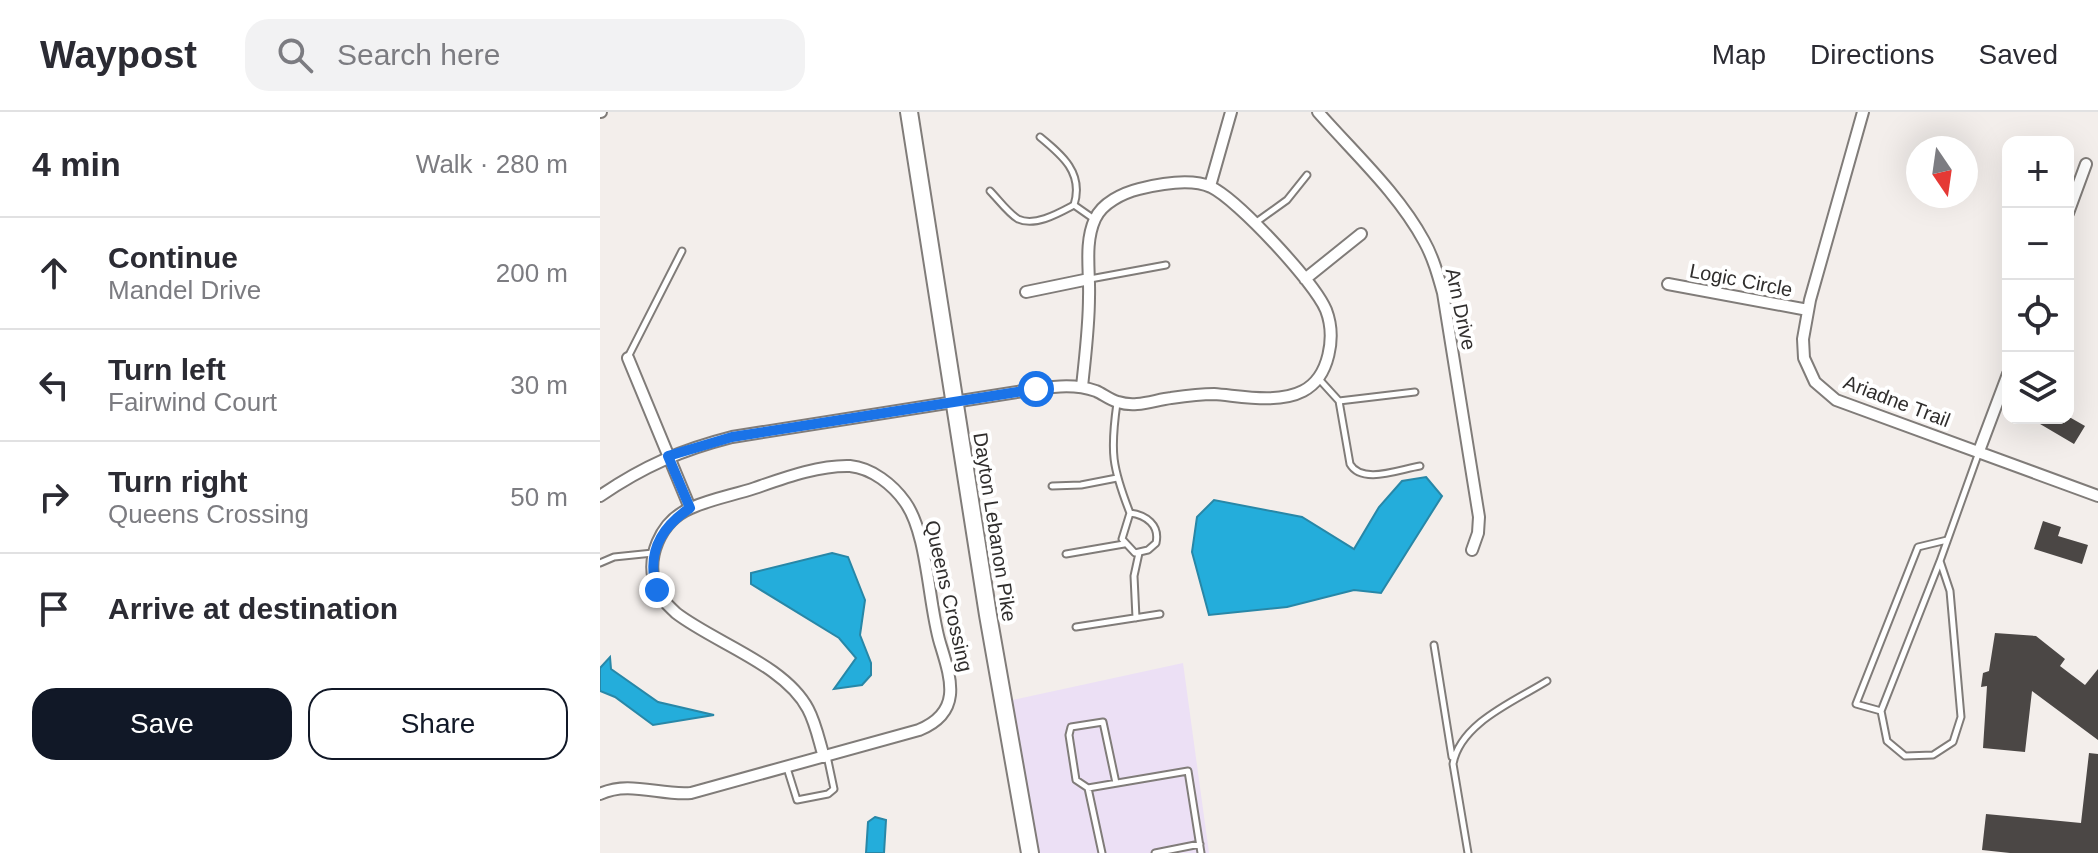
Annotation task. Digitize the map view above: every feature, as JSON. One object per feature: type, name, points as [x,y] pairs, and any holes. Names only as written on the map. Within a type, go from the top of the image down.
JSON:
[{"type":"main road","name":"Dayton Lebanon Pike","points":[[909,112],[988,615],[1030,853]]},
{"type":"street","points":[[1210,186],[1231,112]]},
{"type":"street","name":"Arn Drive","points":[[1318,112],[1407,213],[1434,264],[1443,293],[1479,517],[1472,550]]},
{"type":"street","name":"Ariadne Trail","points":[[1863,112],[1808,310],[1803,339],[1804,358],[1815,382],[1836,400],[2098,496]]},
{"type":"street","points":[[2070,208],[2086,164]]},
{"type":"street","points":[[600,496],[668,456],[732,437],[1060,386],[1082,387],[1117,402],[1136,404],[1210,394],[1286,397],[1304,391],[1319,378],[1326,366],[1331,332],[1325,308],[1305,279],[1245,213],[1210,186],[1183,183],[1134,191],[1113,200],[1095,219],[1088,249],[1082,387]]},
{"type":"street","points":[[1305,279],[1361,234]]},
{"type":"street","points":[[1026,292],[1089,279]]},
{"type":"street","name":"Logic Circle","points":[[1668,284],[1808,310]]},
{"type":"street","points":[[628,358],[690,508]]},
{"type":"street","points":[[1979,451],[2002,390]]},
{"type":"street","name":"Queens Crossing","points":[[600,793],[631,788],[674,795],[691,793],[929,726],[945,712],[950,701],[950,676],[931,610],[912,514],[905,502],[870,472],[848,466],[796,475],[690,508],[664,529],[654,553]]},
{"type":"street","points":[[654,553],[653,578],[663,600],[691,624],[773,672],[792,687],[808,709],[825,757]]},
{"type":"lane","points":[[1040,137],[1066,158],[1075,184],[1074,205]]},
{"type":"lane","points":[[1254,224],[1287,200],[1307,175]]},
{"type":"lane","points":[[990,191],[1019,219],[1031,221],[1074,205]]},
{"type":"lane","points":[[1074,205],[1095,219]]},
{"type":"lane","points":[[628,358],[682,251]]},
{"type":"lane","points":[[1089,279],[1166,265]]},
{"type":"lane","points":[[1319,378],[1339,401],[1346,446],[1354,471],[1362,475],[1420,466]]},
{"type":"lane","points":[[1339,401],[1415,392]]},
{"type":"lane","points":[[1117,402],[1111,446],[1117,478],[1130,513],[1123,530],[1124,544],[1135,553],[1153,548],[1156,530],[1149,520],[1130,513]]},
{"type":"lane","points":[[1940,561],[1950,591],[1961,717],[1953,742],[1933,755],[1905,756],[1887,741],[1881,711],[1979,451]]},
{"type":"lane","points":[[1052,486],[1081,485],[1117,478]]},
{"type":"lane","points":[[1881,711],[1856,704],[1918,547],[1947,540]]},
{"type":"lane","points":[[1066,554],[1124,544]]},
{"type":"lane","points":[[600,563],[614,557],[654,553]]},
{"type":"lane","points":[[1136,618],[1134,576],[1139,553]]},
{"type":"lane","points":[[1076,627],[1160,614]]},
{"type":"lane","points":[[1434,645],[1468,853]]},
{"type":"lane","points":[[1453,761],[1459,745],[1482,721],[1547,681]]},
{"type":"lane","points":[[1116,783],[1103,722],[1071,727],[1069,735],[1076,780],[1088,788],[1188,771],[1201,853]]},
{"type":"lane","points":[[786,767],[797,800],[822,796],[834,789],[825,757]]},
{"type":"lane","points":[[1088,788],[1102,853]]},
{"type":"lane","points":[[1155,853],[1200,844]]},
{"type":"shaded area","points":[[1183,663],[1209,853],[1028,853],[1003,702]]},
{"type":"water","points":[[1426,477],[1442,496],[1381,593],[1354,590],[1287,607],[1209,615],[1192,552],[1197,517],[1214,500],[1302,517],[1354,549],[1379,507],[1402,481]]},
{"type":"water","points":[[832,553],[848,557],[865,600],[860,635],[871,663],[871,675],[862,685],[834,689],[856,658],[839,638],[751,584],[751,573]]},
{"type":"water","points":[[610,657],[611,669],[658,702],[714,715],[653,725],[615,697],[600,691],[600,668]]},
{"type":"water","points":[[875,817],[886,820],[884,853],[866,853],[868,822]]},
{"type":"building","points":[[2074,420],[2085,426],[2074,444],[2040,424],[2074,424]]},
{"type":"building","points":[[2043,521],[2061,527],[2058,536],[2088,545],[2082,564],[2034,549]]},
{"type":"building","points":[[1995,633],[2036,636],[2065,659],[2060,666],[2085,685],[2098,669],[2098,740],[2032,691],[2025,752],[1983,748],[1987,686],[1981,687],[1983,673],[1989,671]]},
{"type":"building","points":[[2089,753],[2098,754],[2098,853],[1982,850],[1986,814],[2081,823]]},
{"type":"route","points":[[657,590],[652,566],[658,540],[664,529],[690,508],[668,456],[732,437],[1036,389]]}]
